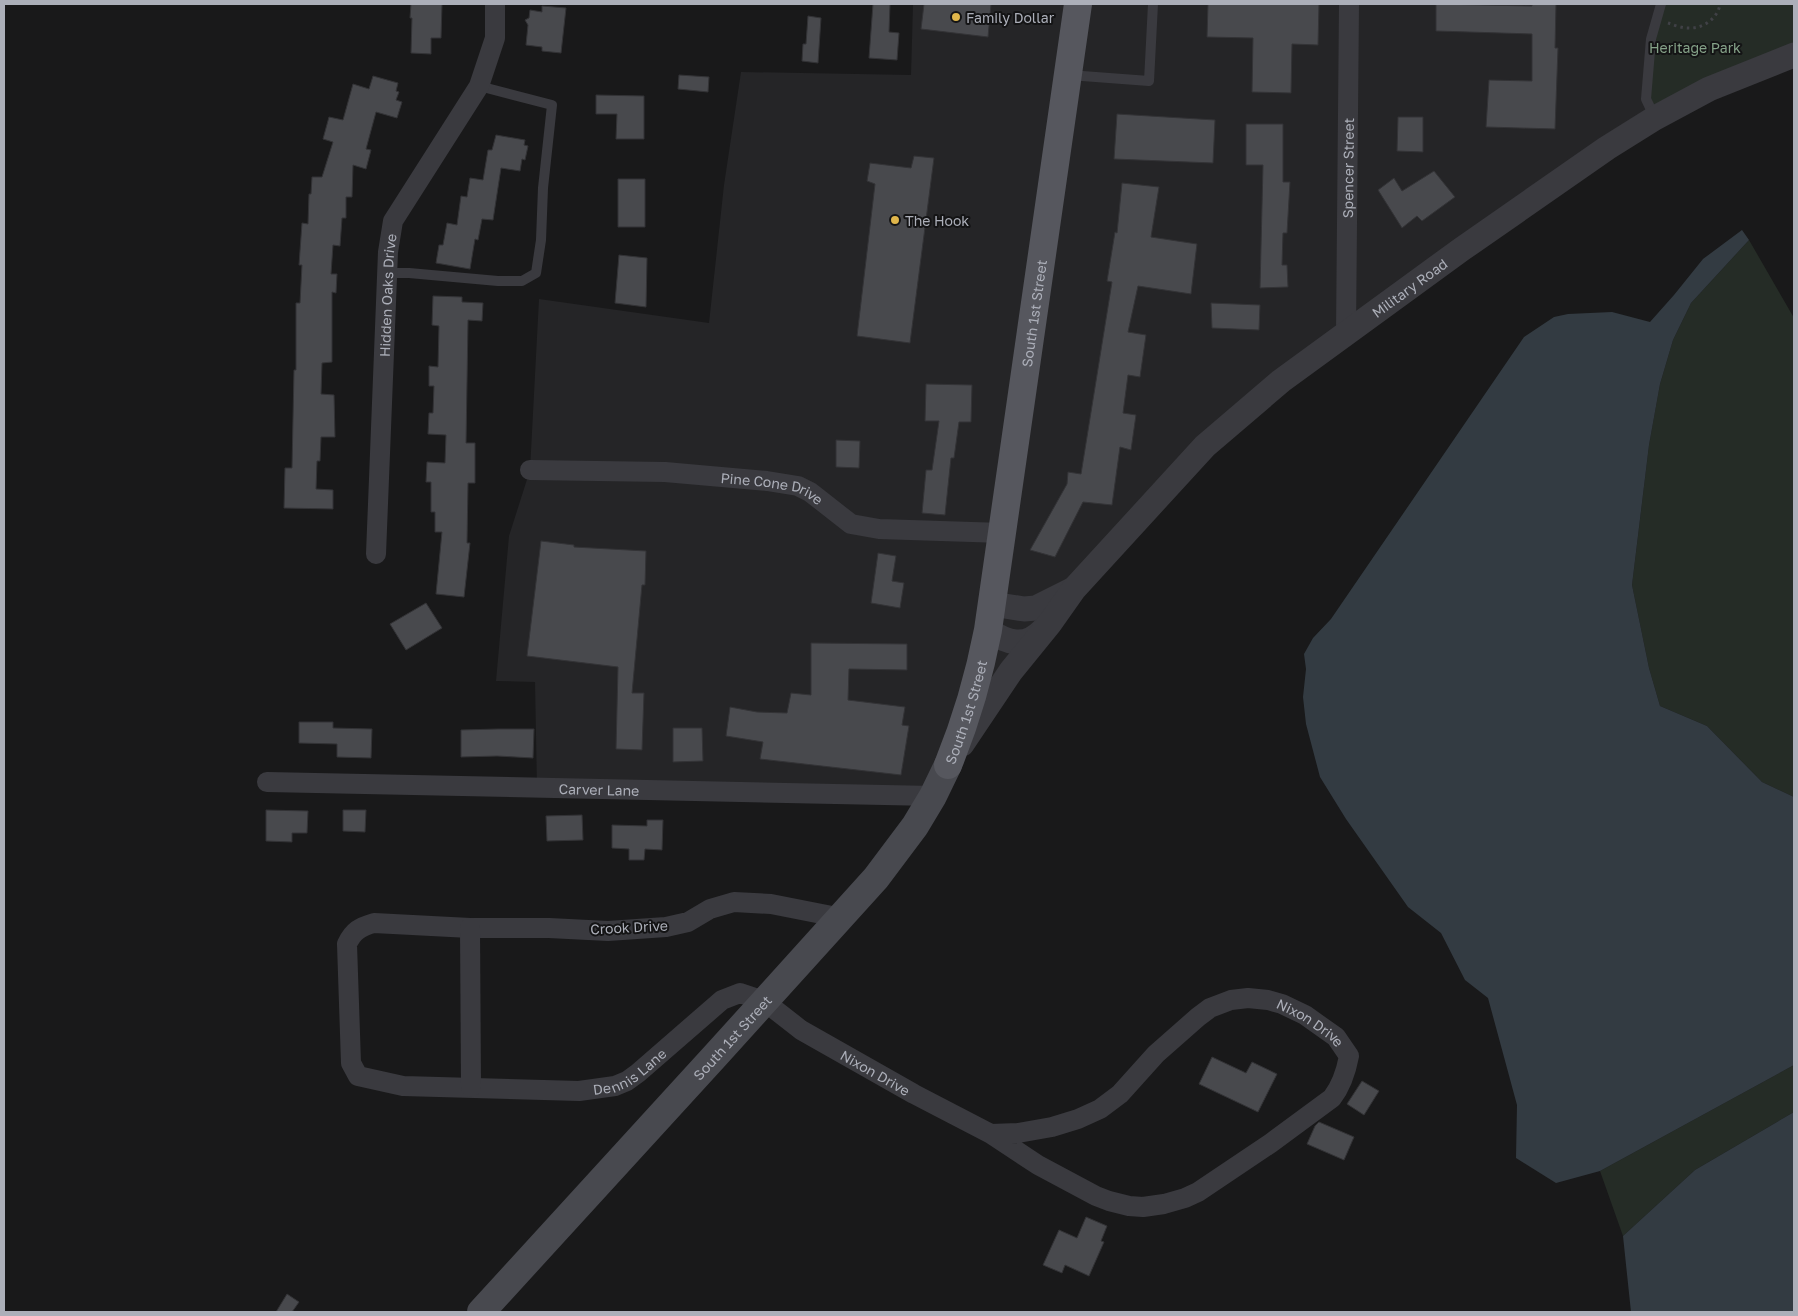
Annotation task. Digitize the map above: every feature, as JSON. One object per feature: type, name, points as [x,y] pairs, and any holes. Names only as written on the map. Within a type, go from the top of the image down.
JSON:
[{"type":"main road","name":"South 1st Street","points":[[481,1312],[842,918],[882,871],[915,826],[933,796],[948,765],[972,700],[990,617],[1078,4]]},
{"type":"street","name":"Hidden Oaks Drive","points":[[376,554],[388,252],[393,221],[479,86],[495,38],[495,4]]},
{"type":"street","name":"Spencer Street","points":[[1346,333],[1349,4]]},
{"type":"street","name":"Military Road","points":[[948,765],[1011,671],[1050,624],[1074,589],[1206,446],[1281,381],[1538,195],[1607,148],[1655,118],[1709,90],[1794,55]]},
{"type":"street","name":"Pine Cone Drive","points":[[530,470],[665,472],[767,481],[798,486],[810,492],[851,524],[879,529],[1003,533]]},
{"type":"street","name":"Military Road","points":[[1050,624],[1036,638],[1025,642],[1004,640],[990,617],[1036,608],[1074,589]]},
{"type":"street","name":"Carver Lane","points":[[267,782],[933,796]]},
{"type":"street","name":"Crook Drive","points":[[471,1087],[403,1086],[358,1076],[351,1064],[347,944],[351,934],[362,926],[374,923],[470,928],[549,928],[608,931],[666,927],[688,922],[710,910],[734,902],[771,904],[842,918]]},
{"type":"street","points":[[470,928],[471,1087]]},
{"type":"street","name":"Dennis Lane","points":[[471,1087],[579,1091],[615,1086],[627,1081],[638,1073],[722,1000],[740,992],[764,1001]]},
{"type":"street","name":"Nixon Drive","points":[[764,1001],[801,1030],[914,1094],[991,1134],[1038,1165],[1108,1201],[1129,1206],[1143,1207],[1164,1204],[1185,1198],[1198,1192],[1271,1143],[1332,1098],[1339,1089],[1346,1073],[1349,1056],[1336,1037],[1306,1015],[1268,1000],[1248,998],[1231,1000],[1210,1008],[1198,1017],[1156,1054],[1120,1094],[1100,1109],[1078,1119],[1052,1127],[1018,1133],[991,1134]]},
{"type":"lane","points":[[1068,74],[1149,82],[1154,4]]},
{"type":"lane","points":[[1655,118],[1646,100],[1651,39],[1661,4]]},
{"type":"lane","points":[[387,273],[409,273],[498,282],[522,282],[536,273],[541,240],[543,188],[552,105],[479,86]]},
{"type":"path","points":[[1657,20],[1688,28],[1700,27],[1714,18],[1720,4]]},
{"type":"shaded area","points":[[913,4],[1661,4],[1655,118],[1346,333],[1142,515],[933,796],[537,788],[535,682],[496,681],[509,536],[530,470],[539,299],[709,323],[724,185],[741,72],[911,75]]},
{"type":"shaded area","points":[[1742,230],[1749,240],[1691,303],[1673,340],[1660,384],[1649,445],[1632,585],[1649,668],[1660,706],[1707,726],[1762,782],[1794,797],[1794,1065],[1600,1171],[1556,1183],[1516,1158],[1517,1105],[1488,998],[1465,980],[1441,933],[1408,907],[1346,819],[1320,777],[1306,724],[1303,697],[1306,669],[1304,654],[1313,638],[1331,619],[1524,337],[1554,317],[1568,314],[1612,312],[1650,322],[1703,259]]},
{"type":"shaded area","points":[[1794,1112],[1794,1312],[1631,1312],[1623,1236],[1695,1170]]},
{"type":"green space","name":"Heritage Park","points":[[1661,4],[1794,4],[1794,55],[1655,118],[1646,99]]},
{"type":"green space","points":[[1749,240],[1794,318],[1794,797],[1762,782],[1707,726],[1660,706],[1649,668],[1632,585],[1649,445],[1660,384],[1673,340],[1691,303]]},
{"type":"green space","points":[[1794,1065],[1794,1112],[1695,1170],[1623,1236],[1600,1171]]},
{"type":"building","points":[[411,4],[442,4],[441,38],[431,38],[431,54],[411,53]]},
{"type":"building","points":[[873,4],[890,4],[889,32],[899,33],[897,60],[869,58]]},
{"type":"building","name":"Family Dollar","points":[[924,4],[991,4],[988,37],[921,29]]},
{"type":"building","points":[[1208,4],[1319,4],[1318,45],[1292,44],[1291,93],[1252,92],[1253,38],[1207,37]]},
{"type":"building","points":[[1436,4],[1532,6],[1532,4],[1556,4],[1555,48],[1558,48],[1555,129],[1486,127],[1489,80],[1532,81],[1532,34],[1436,31]]},
{"type":"building","points":[[542,6],[566,8],[561,53],[542,51],[542,47],[526,45],[528,25],[525,20],[529,18],[530,10],[542,12]]},
{"type":"building","points":[[808,16],[821,18],[818,63],[802,61],[803,44],[806,44]]},
{"type":"building","points":[[679,75],[709,77],[708,92],[678,89]]},
{"type":"building","points":[[373,76],[398,83],[396,91],[399,92],[396,100],[402,102],[397,118],[376,112],[366,149],[371,150],[366,169],[353,165],[352,197],[346,197],[346,218],[342,218],[340,246],[333,245],[331,274],[337,274],[336,293],[332,292],[332,362],[322,363],[321,394],[334,395],[335,437],[321,437],[320,461],[317,461],[316,489],[333,490],[333,509],[284,508],[285,468],[292,468],[294,370],[296,370],[296,303],[300,303],[302,265],[299,265],[302,223],[308,224],[309,194],[311,194],[312,177],[322,177],[333,142],[323,139],[329,117],[343,120],[353,84],[369,89]]},
{"type":"building","points":[[596,95],[644,96],[644,139],[616,139],[617,114],[596,114]]},
{"type":"building","points":[[1117,114],[1215,120],[1213,163],[1114,159]]},
{"type":"building","points":[[1398,117],[1423,117],[1423,152],[1397,151]]},
{"type":"building","points":[[1246,124],[1283,124],[1283,182],[1290,182],[1287,233],[1283,233],[1282,265],[1287,265],[1288,287],[1260,288],[1263,165],[1246,165]]},
{"type":"building","points":[[496,135],[525,140],[524,145],[528,146],[525,160],[522,159],[520,171],[501,168],[493,220],[482,219],[478,240],[475,239],[470,269],[436,263],[439,245],[443,245],[447,223],[457,225],[461,196],[467,197],[470,178],[483,180],[488,150],[492,150]]},
{"type":"building","points":[[914,156],[934,158],[910,343],[857,336],[875,184],[867,181],[870,163],[911,168]]},
{"type":"building","points":[[1434,171],[1455,197],[1422,221],[1417,216],[1402,228],[1378,190],[1394,178],[1402,191]]},
{"type":"building","points":[[618,179],[645,179],[645,227],[618,227]]},
{"type":"building","points":[[1122,183],[1159,187],[1151,237],[1197,244],[1191,294],[1138,286],[1128,332],[1146,335],[1140,377],[1128,375],[1123,413],[1136,415],[1131,450],[1120,447],[1112,505],[1083,502],[1055,557],[1030,550],[1067,484],[1068,472],[1081,474],[1112,282],[1107,281],[1115,232],[1117,233]]},
{"type":"building","points":[[619,255],[647,258],[646,307],[615,303]]},
{"type":"building","points":[[433,296],[462,297],[462,302],[483,303],[482,321],[468,320],[466,443],[475,443],[475,483],[468,483],[467,543],[470,543],[464,597],[436,594],[442,532],[435,532],[435,512],[431,512],[431,482],[426,482],[427,462],[445,463],[446,435],[428,434],[429,413],[433,413],[434,386],[429,386],[429,366],[438,367],[439,326],[432,325]]},
{"type":"building","points":[[1211,303],[1260,305],[1259,330],[1212,328]]},
{"type":"building","points":[[926,384],[972,385],[971,422],[959,422],[954,458],[951,458],[945,515],[922,513],[926,470],[932,470],[939,421],[925,421]]},
{"type":"building","points":[[836,440],[860,441],[859,468],[836,467]]},
{"type":"building","points":[[541,541],[574,545],[574,547],[646,551],[645,585],[642,585],[632,693],[644,693],[642,750],[616,749],[618,667],[527,656]]},
{"type":"building","points":[[878,553],[896,556],[892,581],[904,583],[900,608],[871,603]]},
{"type":"building","points":[[426,603],[442,628],[406,650],[390,624]]},
{"type":"building","points":[[811,643],[907,644],[907,670],[849,669],[848,700],[905,707],[902,725],[909,726],[901,775],[760,759],[763,742],[726,736],[730,707],[757,712],[787,713],[791,693],[811,695]]},
{"type":"building","points":[[299,722],[333,722],[333,728],[372,729],[371,758],[337,757],[337,744],[299,743]]},
{"type":"building","points":[[673,728],[702,728],[703,761],[673,762]]},
{"type":"building","points":[[534,729],[533,758],[461,757],[461,730]]},
{"type":"building","points":[[266,810],[308,811],[307,833],[292,833],[292,842],[266,841]]},
{"type":"building","points":[[343,810],[366,810],[365,832],[343,831]]},
{"type":"building","points":[[582,815],[583,840],[547,841],[546,816]]},
{"type":"building","points":[[647,820],[663,820],[662,850],[645,849],[644,860],[629,860],[629,849],[612,848],[612,825],[647,826]]},
{"type":"building","points":[[1212,1057],[1246,1073],[1252,1062],[1277,1074],[1258,1112],[1199,1084]]},
{"type":"building","points":[[1362,1081],[1379,1091],[1364,1115],[1347,1104]]},
{"type":"building","points":[[1319,1122],[1354,1137],[1344,1160],[1307,1144],[1315,1126]]},
{"type":"building","points":[[1086,1217],[1107,1226],[1101,1241],[1104,1242],[1089,1276],[1065,1265],[1062,1273],[1043,1265],[1059,1230],[1077,1238]]},
{"type":"building","points":[[287,1294],[299,1302],[292,1312],[276,1312]]},
{"type":"place","name":"Family Dollar","points":[[956,17]]},
{"type":"place","name":"The Hook","points":[[895,220]]}]
